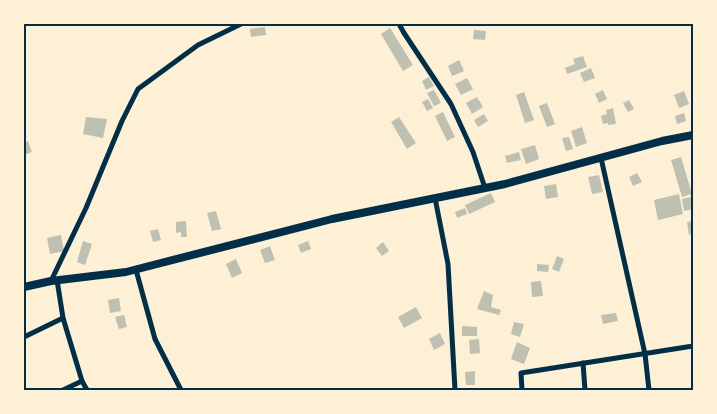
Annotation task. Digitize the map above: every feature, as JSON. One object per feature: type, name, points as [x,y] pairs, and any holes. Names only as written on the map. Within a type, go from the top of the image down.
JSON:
[{"type":"main road","points":[[24,287],[54,280],[136,270],[332,220],[505,184],[662,141],[693,135]]},
{"type":"street","points":[[87,390],[82,381],[63,318],[54,280],[122,121],[138,89],[198,45],[241,24]]},
{"type":"street","points":[[399,24],[451,104],[473,152],[486,188]]},
{"type":"street","points":[[600,158],[645,354],[650,390]]},
{"type":"street","points":[[436,198],[448,264],[454,390]]},
{"type":"street","points":[[136,270],[155,339],[181,390]]},
{"type":"street","points":[[24,337],[63,318]]},
{"type":"street","points":[[522,390],[521,373],[693,346]]},
{"type":"street","points":[[583,362],[586,390]]},
{"type":"street","points":[[63,390],[82,381]]},
{"type":"building","points":[[265,27],[266,35],[251,37],[250,29]]},
{"type":"building","points":[[390,28],[413,65],[403,71],[381,34]]},
{"type":"building","points":[[474,30],[486,31],[485,40],[473,39]]},
{"type":"building","points":[[583,56],[587,67],[567,74],[565,68],[575,64],[573,59]]},
{"type":"building","points":[[459,60],[464,71],[452,76],[448,66]]},
{"type":"building","points":[[591,68],[595,78],[584,82],[580,73]]},
{"type":"building","points":[[429,77],[434,86],[426,90],[422,81]]},
{"type":"building","points":[[467,78],[473,89],[461,95],[455,84]]},
{"type":"building","points":[[434,90],[441,103],[434,106],[427,93]]},
{"type":"building","points":[[603,90],[607,99],[599,103],[595,94]]},
{"type":"building","points":[[684,91],[689,104],[679,108],[674,95]]},
{"type":"building","points":[[524,92],[534,120],[525,123],[516,95]]},
{"type":"building","points":[[477,97],[483,107],[472,114],[466,103]]},
{"type":"building","points":[[428,99],[433,108],[427,111],[422,102]]},
{"type":"building","points":[[629,100],[634,109],[628,112],[623,103]]},
{"type":"building","points":[[547,103],[555,124],[547,127],[539,106]]},
{"type":"building","points":[[613,108],[616,124],[603,124],[601,116],[607,114],[606,110]]},
{"type":"building","points":[[443,112],[455,137],[447,141],[435,116]]},
{"type":"building","points":[[684,113],[686,121],[677,124],[675,116]]},
{"type":"building","points":[[484,114],[488,121],[478,127],[474,120]]},
{"type":"building","points":[[86,117],[107,119],[103,138],[83,134]]},
{"type":"building","points":[[399,117],[416,143],[407,149],[391,122]]},
{"type":"building","points":[[582,127],[587,143],[576,147],[571,131]]},
{"type":"building","points":[[569,137],[573,149],[566,151],[562,138]]},
{"type":"building","points":[[28,141],[32,152],[24,155],[24,143]]},
{"type":"building","points":[[535,145],[539,159],[526,164],[521,149]]},
{"type":"building","points":[[519,152],[521,160],[507,163],[505,156]]},
{"type":"building","points":[[681,157],[692,194],[682,197],[671,160]]},
{"type":"building","points":[[637,173],[642,182],[633,186],[629,177]]},
{"type":"building","points":[[599,175],[603,192],[592,194],[588,177]]},
{"type":"building","points":[[556,184],[558,197],[546,199],[544,186]]},
{"type":"building","points":[[491,193],[495,202],[469,214],[465,205]]},
{"type":"building","points":[[679,194],[683,214],[658,220],[654,200]]},
{"type":"building","points":[[691,197],[693,209],[684,211],[682,199]]},
{"type":"building","points":[[465,208],[467,214],[457,218],[455,212]]},
{"type":"building","points":[[216,211],[221,229],[212,231],[207,213]]},
{"type":"building","points":[[186,221],[187,237],[181,237],[181,232],[176,233],[176,222]]},
{"type":"building","points":[[693,221],[693,234],[689,235],[687,222]]},
{"type":"building","points":[[158,229],[161,240],[153,242],[150,231]]},
{"type":"building","points":[[61,235],[64,251],[50,254],[47,238]]},
{"type":"building","points":[[83,241],[92,244],[85,265],[77,262]]},
{"type":"building","points":[[308,241],[311,249],[301,253],[298,245]]},
{"type":"building","points":[[383,242],[389,251],[382,256],[376,248]]},
{"type":"building","points":[[270,246],[275,260],[265,263],[260,250]]},
{"type":"building","points":[[557,256],[564,259],[559,272],[552,269]]},
{"type":"building","points":[[236,259],[242,273],[232,278],[226,264]]},
{"type":"building","points":[[537,264],[549,265],[548,272],[537,271]]},
{"type":"building","points":[[541,281],[543,296],[532,297],[531,282]]},
{"type":"building","points":[[484,291],[493,295],[491,307],[501,310],[499,315],[477,309]]},
{"type":"building","points":[[119,298],[121,311],[110,313],[108,300]]},
{"type":"building","points":[[416,307],[422,318],[404,328],[398,317]]},
{"type":"building","points":[[616,313],[618,321],[603,324],[601,315]]},
{"type":"building","points":[[124,315],[127,327],[119,329],[115,317]]},
{"type":"building","points":[[514,322],[524,324],[520,337],[511,334]]},
{"type":"building","points":[[462,326],[477,327],[477,336],[462,336]]},
{"type":"building","points":[[440,333],[445,344],[434,350],[429,339]]},
{"type":"building","points":[[479,339],[480,353],[470,354],[469,340]]},
{"type":"building","points":[[517,342],[530,348],[524,364],[511,359]]},
{"type":"building","points":[[475,371],[475,385],[466,385],[465,372]]}]
